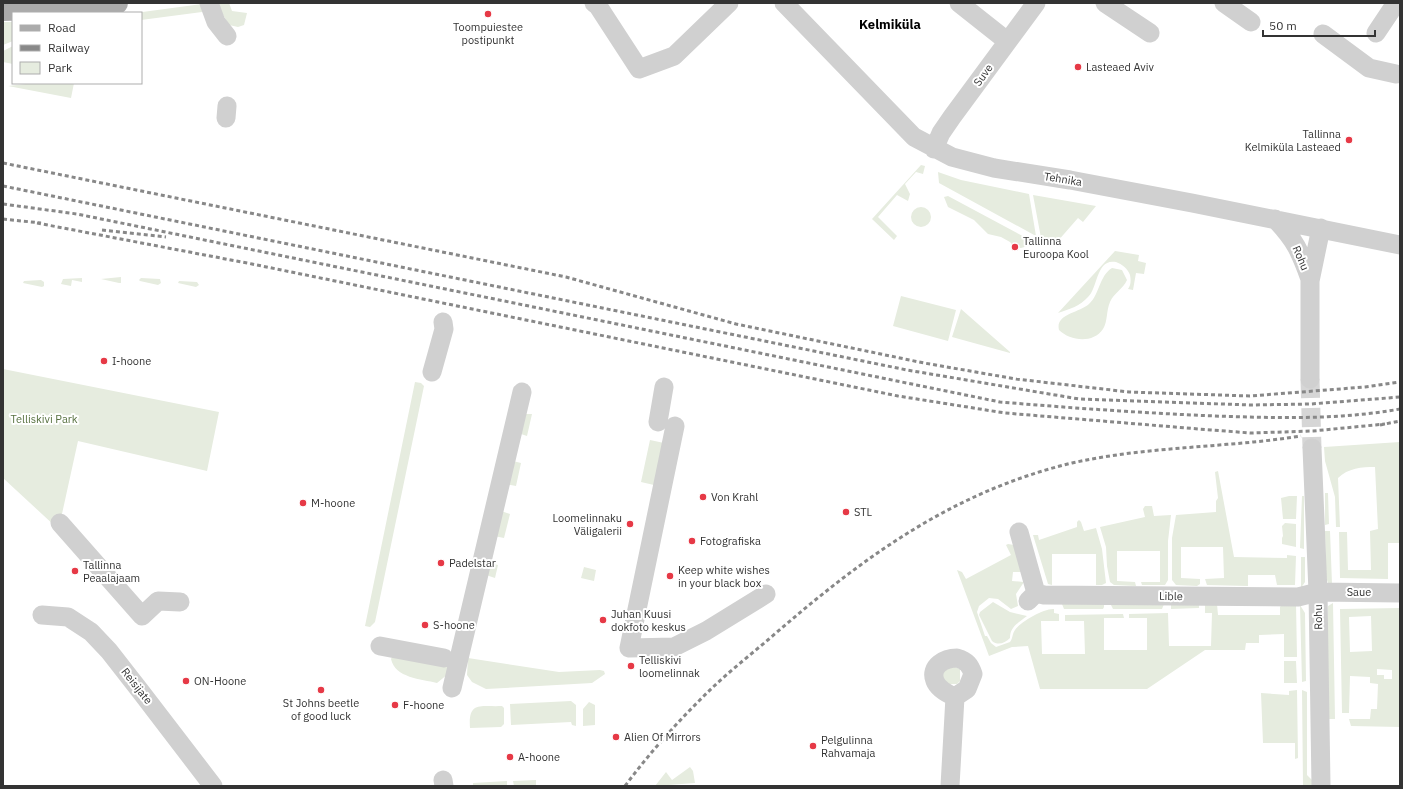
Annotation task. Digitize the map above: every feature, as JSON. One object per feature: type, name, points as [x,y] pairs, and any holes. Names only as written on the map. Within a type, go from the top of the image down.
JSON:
[{"type":"main road","points":[[3,10],[69,8],[117,3]]},
{"type":"street","points":[[209,3],[216,22],[227,36]]},
{"type":"street","points":[[594,3],[598,6],[639,69],[674,56],[729,3]]},
{"type":"street","name":"Tehnika","points":[[784,3],[914,137],[934,149],[952,157],[994,168],[1070,180],[1275,219],[1400,246]]},
{"type":"street","points":[[959,3],[1007,41]]},
{"type":"street","name":"Suve","points":[[934,149],[945,127],[1036,3]]},
{"type":"street","points":[[1105,3],[1150,33]]},
{"type":"street","points":[[1224,3],[1251,22]]},
{"type":"street","points":[[1376,33],[1396,3]]},
{"type":"street","points":[[1323,34],[1369,68],[1399,73]]},
{"type":"street","name":"Rohu","points":[[1275,219],[1289,233],[1300,250],[1310,281]]},
{"type":"street","name":"Rohu","points":[[1310,379],[1310,281],[1321,228]]},
{"type":"street","points":[[432,372],[444,328],[443,322]]},
{"type":"street","points":[[664,387],[666,424],[629,648],[674,647],[706,631],[766,594]]},
{"type":"street","points":[[452,688],[522,392]]},
{"type":"street","name":"Rohu","points":[[1312,448],[1318,592],[1321,786]]},
{"type":"street","points":[[60,523],[142,616],[158,601],[180,602]]},
{"type":"street","name":"Lible","points":[[1019,532],[1032,597],[1044,595],[1298,597],[1318,592]]},
{"type":"street","name":"Saue","points":[[1318,592],[1400,593]]},
{"type":"street","name":"Reisijate","points":[[42,615],[68,617],[91,632],[109,651],[213,786]]},
{"type":"street","points":[[380,646],[444,658]]},
{"type":"street","points":[[950,786],[955,698]]},
{"type":"green space","points":[[216,3],[229,3],[232,11],[247,13],[244,25],[238,27],[229,25]]},
{"type":"green space","points":[[202,4],[202,12],[142,20],[142,12]]},
{"type":"green space","points":[[3,22],[12,22],[12,41],[3,45]]},
{"type":"green space","points":[[12,46],[12,64],[3,62],[3,51]]},
{"type":"green space","points":[[26,84],[74,84],[71,98],[8,86]]},
{"type":"green space","points":[[921,165],[925,166],[923,174],[916,172],[905,184],[910,194],[908,201],[897,195],[878,217],[897,236],[894,240],[872,219]]},
{"type":"green space","points":[[938,172],[961,180],[1029,194],[1036,236],[939,183]]},
{"type":"green space","points":[[1033,195],[1096,206],[1083,222],[1078,218],[1057,242],[1053,239],[1049,242],[1041,238]]},
{"type":"green space","points":[[948,196],[1030,240],[1031,245],[1021,248],[1014,247],[1010,242],[1001,237],[988,234],[974,220],[948,207],[944,197]]},
{"type":"green space","points":[[921,207],[928,210],[931,217],[928,224],[921,227],[914,224],[911,217],[914,210]]},
{"type":"green space","points":[[1115,251],[1139,255],[1138,261],[1146,263],[1144,274],[1136,273],[1133,290],[1128,289],[1131,279],[1129,273],[1123,265],[1116,262],[1109,262],[1101,269],[1091,293],[1082,303],[1058,313]]},
{"type":"green space","points":[[1112,268],[1122,270],[1127,280],[1110,302],[1106,323],[1103,329],[1099,334],[1088,339],[1069,337],[1064,334],[1059,330],[1061,320],[1069,314],[1085,307],[1093,300],[1104,276]]},
{"type":"green space","points":[[121,277],[121,283],[101,279]]},
{"type":"green space","points":[[82,278],[82,282],[72,280],[71,286],[61,284],[63,279]]},
{"type":"green space","points":[[141,278],[160,279],[161,283],[158,285],[140,281],[139,280]]},
{"type":"green space","points":[[41,280],[44,282],[44,286],[42,287],[23,283],[24,281]]},
{"type":"green space","points":[[179,281],[197,282],[199,285],[196,287],[178,283]]},
{"type":"green space","points":[[901,296],[956,310],[948,341],[893,326]]},
{"type":"green space","points":[[961,309],[1010,352],[1010,353],[952,337]]},
{"type":"green space","name":"Telliskivi Park","points":[[3,369],[219,412],[207,471],[78,441],[60,523],[56,527],[3,478]]},
{"type":"green space","points":[[415,382],[421,383],[424,386],[375,622],[370,627],[365,626]]},
{"type":"green space","points":[[526,414],[532,414],[527,436],[521,434]]},
{"type":"green space","points":[[650,440],[664,443],[654,485],[641,482]]},
{"type":"green space","points":[[1400,442],[1400,543],[1388,543],[1388,579],[1340,578],[1339,532],[1347,532],[1348,570],[1371,570],[1370,531],[1378,529],[1375,467],[1351,470],[1338,478],[1340,527],[1336,527],[1335,497],[1325,461],[1324,447]]},
{"type":"green space","points":[[509,460],[521,463],[516,486],[506,484]]},
{"type":"green space","points":[[1218,471],[1234,557],[1287,558],[1287,555],[1296,556],[1295,585],[1277,585],[1275,575],[1248,575],[1248,586],[1207,585],[1205,579],[1224,578],[1223,547],[1181,547],[1181,578],[1200,579],[1200,584],[1197,586],[1176,585],[1172,580],[1172,538],[1176,515],[1216,512],[1216,501],[1218,498],[1215,472]]},
{"type":"green space","points":[[1325,493],[1328,493],[1329,524],[1325,525]]},
{"type":"green space","points":[[1297,496],[1296,519],[1283,519],[1281,498]]},
{"type":"green space","points":[[1302,496],[1304,496],[1304,549],[1300,548]]},
{"type":"green space","points":[[1145,506],[1152,506],[1154,516],[1171,515],[1168,541],[1168,580],[1165,585],[1142,585],[1141,582],[1160,582],[1160,551],[1117,551],[1117,581],[1135,582],[1136,586],[1114,585],[1110,582],[1106,547],[1100,527],[1145,517],[1143,509]]},
{"type":"green space","points":[[501,511],[510,514],[504,538],[494,536]]},
{"type":"green space","points":[[1079,520],[1084,531],[1096,528],[1102,549],[1106,583],[1096,585],[1096,554],[1052,554],[1052,585],[1048,584],[1033,535],[1038,535],[1039,540],[1077,527],[1077,522]]},
{"type":"green space","points":[[1285,523],[1296,524],[1296,547],[1282,544],[1282,526]]},
{"type":"green space","points":[[1325,531],[1330,531],[1332,584],[1328,583],[1326,577]]},
{"type":"green space","points":[[1006,545],[1014,545],[1025,572],[1013,572],[1012,581],[1024,582],[1016,594],[1018,606],[1011,609],[998,599],[989,598],[979,606],[977,612],[985,636],[987,636],[991,643],[996,647],[1010,642],[1015,630],[1027,620],[1050,609],[1054,609],[1054,613],[1059,614],[1059,621],[1041,621],[1042,654],[1085,654],[1084,621],[1065,621],[1065,615],[1123,614],[1124,618],[1104,618],[1104,650],[1147,650],[1147,618],[1129,618],[1129,614],[1168,613],[1169,646],[1211,646],[1212,613],[1205,613],[1205,604],[1217,604],[1218,615],[1280,615],[1280,607],[1282,604],[1296,604],[1297,657],[1284,657],[1284,634],[1259,635],[1259,643],[1246,643],[1245,650],[1205,650],[1147,689],[1040,689],[1028,646],[1012,647],[989,656],[957,570],[962,572],[966,579],[1011,555]]},
{"type":"green space","points":[[1301,557],[1305,557],[1305,582],[1301,588]]},
{"type":"green space","points":[[489,563],[498,565],[495,578],[486,575]]},
{"type":"green space","points":[[584,567],[596,570],[594,581],[581,578]]},
{"type":"green space","points":[[993,602],[1010,612],[1027,616],[1013,628],[1010,638],[1001,643],[994,643],[992,641],[979,615],[980,612]]},
{"type":"green space","points":[[1333,603],[1335,719],[1328,719],[1328,606]]},
{"type":"green space","points":[[1062,604],[1104,604],[1104,607],[1103,609],[1064,609]]},
{"type":"green space","points":[[1164,604],[1162,609],[1113,609],[1111,605]]},
{"type":"green space","points":[[1171,604],[1199,604],[1199,608],[1171,609]]},
{"type":"green space","points":[[1300,605],[1305,613],[1306,681],[1302,682]]},
{"type":"green space","points":[[1400,608],[1400,727],[1351,726],[1349,719],[1370,719],[1371,709],[1377,709],[1378,684],[1370,683],[1370,677],[1350,676],[1349,713],[1342,713],[1340,609]],"holes":[[[1371,616],[1372,651],[1350,652],[1349,617]],[[1377,669],[1392,670],[1392,679],[1384,679],[1384,675],[1377,675]]]},
{"type":"green space","points":[[392,657],[447,666],[449,669],[448,674],[437,683],[416,679],[403,674],[398,670],[393,665],[391,659]]},
{"type":"green space","points":[[468,658],[559,672],[600,670],[604,671],[605,674],[592,683],[486,689],[472,682],[467,675]]},
{"type":"green space","points":[[1284,661],[1296,661],[1297,683],[1284,683]]},
{"type":"green space","points":[[946,664],[960,669],[960,681],[957,684],[949,684],[943,680],[942,667]]},
{"type":"green space","points":[[1297,690],[1298,758],[1295,759],[1295,743],[1263,743],[1261,693],[1289,695],[1289,691]]},
{"type":"green space","points":[[1302,690],[1307,692],[1307,775],[1313,781],[1313,785],[1303,786]]},
{"type":"green space","points":[[571,701],[576,705],[576,726],[572,725],[571,722],[511,725],[510,704]]},
{"type":"green space","points":[[589,702],[595,705],[595,725],[583,726],[583,709]]},
{"type":"green space","points":[[482,706],[502,706],[504,708],[504,724],[501,727],[470,728],[470,719],[473,709]]},
{"type":"green space","points":[[690,767],[693,771],[695,783],[655,786],[666,772],[672,780]]},
{"type":"green space","points":[[536,780],[536,786],[514,786],[513,781]]},
{"type":"green space","points":[[507,781],[507,786],[473,786],[473,783]]},
{"type":"tunnel","points":[[1310,379],[1312,448]]},
{"type":"railway","points":[[3,163],[566,277],[736,324],[924,363],[1016,379],[1129,392],[1250,396],[1365,387],[1400,382]]},
{"type":"railway","points":[[3,186],[907,370],[1079,399],[1250,405],[1311,404],[1400,397]]},
{"type":"railway","points":[[3,204],[77,214],[1000,402],[1134,412],[1261,417],[1331,417],[1377,413],[1400,409]]},
{"type":"railway","points":[[3,219],[41,223]]},
{"type":"railway","points":[[37,223],[252,264],[898,396],[1005,413],[1251,433],[1313,431],[1385,424]]},
{"type":"railway","points":[[102,230],[166,237]]},
{"type":"railway","points":[[1380,425],[1400,421]]},
{"type":"railway","points":[[625,786],[645,760],[678,723],[733,669],[838,582],[873,556],[947,510],[987,491],[1028,476],[1072,463],[1129,453],[1244,443],[1301,436]]},
{"type":"place","name":"Toompuiestee postipunkt","points":[[488,14]]},
{"type":"place","name":"Lasteaed Aviv","points":[[1078,67]]},
{"type":"place","name":"Tallinna Kelmiküla Lasteaed","points":[[1349,140]]},
{"type":"place","name":"Tallinna Euroopa Kool","points":[[1015,247]]},
{"type":"place","name":"I-hoone","points":[[104,361]]},
{"type":"place","name":"Von Krahl","points":[[703,497]]},
{"type":"place","name":"M-hoone","points":[[303,503]]},
{"type":"place","name":"STL","points":[[846,512]]},
{"type":"place","name":"Loomelinnaku Väligalerii","points":[[630,524]]},
{"type":"place","name":"Fotografiska","points":[[692,541]]},
{"type":"place","name":"Padelstar","points":[[441,563]]},
{"type":"place","name":"Tallinna Peaalajaam","points":[[75,571]]},
{"type":"place","name":"Keep white wishes in your black box","points":[[670,576]]},
{"type":"place","name":"Juhan Kuusi dokfoto keskus","points":[[603,620]]},
{"type":"place","name":"S-hoone","points":[[425,625]]},
{"type":"place","name":"Telliskivi loomelinnak","points":[[631,666]]},
{"type":"place","name":"ON-Hoone","points":[[186,681]]},
{"type":"place","name":"St Johns beetle of good luck","points":[[321,690]]},
{"type":"place","name":"F-hoone","points":[[395,705]]},
{"type":"place","name":"Alien Of Mirrors","points":[[616,737]]},
{"type":"place","name":"Pelgulinna Rahvamaja","points":[[813,746]]},
{"type":"place","name":"A-hoone","points":[[510,757]]},
{"type":"district","name":"Kelmiküla","points":[[890,24]]}]
